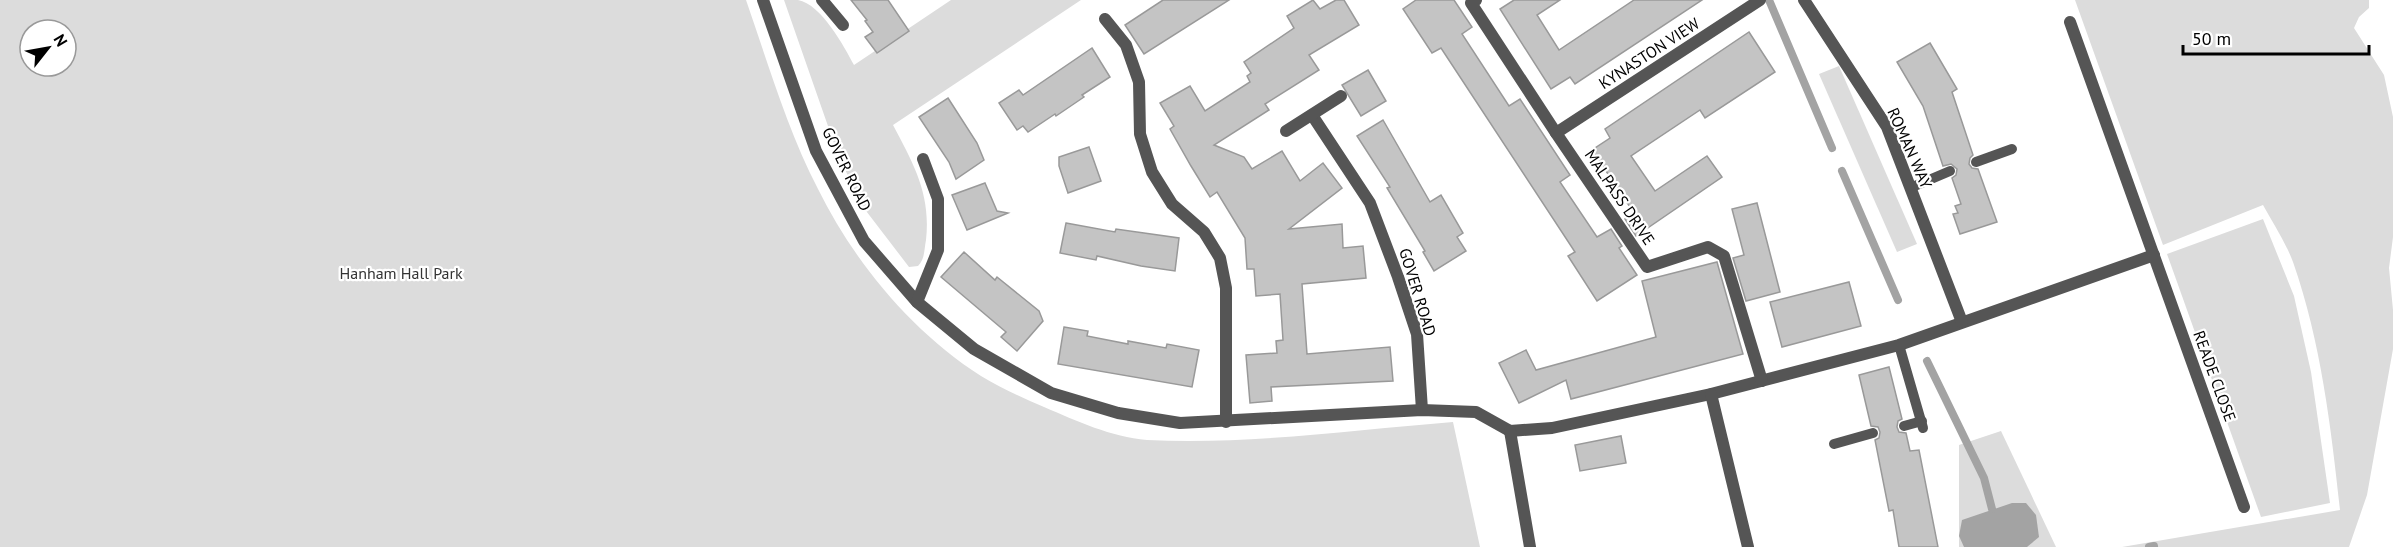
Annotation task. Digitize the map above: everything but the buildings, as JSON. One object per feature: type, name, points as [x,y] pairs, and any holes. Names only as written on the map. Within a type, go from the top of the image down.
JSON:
[{"type":"street","name":"GOVER ROAD","points":[[764,0],[816,150],[864,241],[917,302],[974,349],[1051,393],[1128,415],[1180,423],[1422,410],[1417,334],[1398,277],[1370,203],[1312,115]]},
{"type":"street","points":[[822,0],[843,25]]},
{"type":"street","name":"KYNASTON VIEW","points":[[1556,133],[1760,0]]},
{"type":"street","name":"ROMAN WAY","points":[[1804,0],[1887,127],[1962,322]]},
{"type":"street","name":"MALPASS DRIVE","points":[[1472,1],[1556,133],[1647,267],[1708,247],[1725,256],[1762,381]]},
{"type":"street","points":[[1105,19],[1126,45],[1139,82],[1140,134],[1152,172],[1172,204],[1204,232],[1220,258],[1226,288],[1226,422]]},
{"type":"street","name":"READE CLOSE","points":[[2070,21],[2244,507]]},
{"type":"street","points":[[1286,131],[1341,96]]},
{"type":"street","points":[[917,302],[938,250],[938,199],[922,159]]},
{"type":"street","points":[[1422,410],[1476,412],[1510,431],[1552,428],[1712,394],[1899,345],[2154,255]]},
{"type":"street","points":[[1712,394],[1748,547]]},
{"type":"street","points":[[1510,431],[1530,547]]},
{"type":"lane","points":[[1976,162],[2012,149]]},
{"type":"lane","points":[[1910,188],[1950,171]]},
{"type":"lane","points":[[1899,345],[1922,424],[1904,426]]},
{"type":"lane","points":[[1834,444],[1873,433]]},
{"type":"green space","name":"Hanham Hall Park","points":[[0,0],[746,0],[797,143],[833,216],[867,269],[887,293],[931,338],[956,358],[1004,389],[1069,418],[1120,436],[1147,440],[1261,439],[1453,422],[1480,547],[0,547]]},
{"type":"green space","points":[[784,0],[798,0],[815,9],[831,27],[854,65],[951,0],[1081,0],[893,125],[914,167],[926,208],[926,240],[923,257],[918,266],[909,267],[860,203],[836,149]]},
{"type":"green space","points":[[2075,0],[2369,0],[2369,8],[2359,17],[2354,28],[2384,75],[2393,117],[2393,237],[2389,268],[2393,310],[2393,349],[2367,495],[2349,547],[2122,547],[2340,510],[2329,416],[2318,354],[2303,292],[2283,240],[2263,205],[2163,245]]},
{"type":"green space","points":[[1839,66],[1917,244],[1897,252],[1819,74]]},
{"type":"green space","points":[[2263,219],[2294,296],[2311,372],[2330,503],[2261,517],[2167,254]]},
{"type":"green space","points":[[2001,431],[2056,547],[1959,547],[1959,445]]},
{"type":"shaded area","points":[[2012,503],[2026,503],[2036,515],[2039,537],[2027,547],[1964,547],[1959,536],[1962,520]]},
{"type":"waterway","points":[[1769,0],[1832,148]]},
{"type":"waterway","points":[[1842,171],[1898,300]]},
{"type":"waterway","points":[[1927,361],[1984,478],[1992,509]]},
{"type":"waterway","points":[[2149,547],[2154,546]]}]
